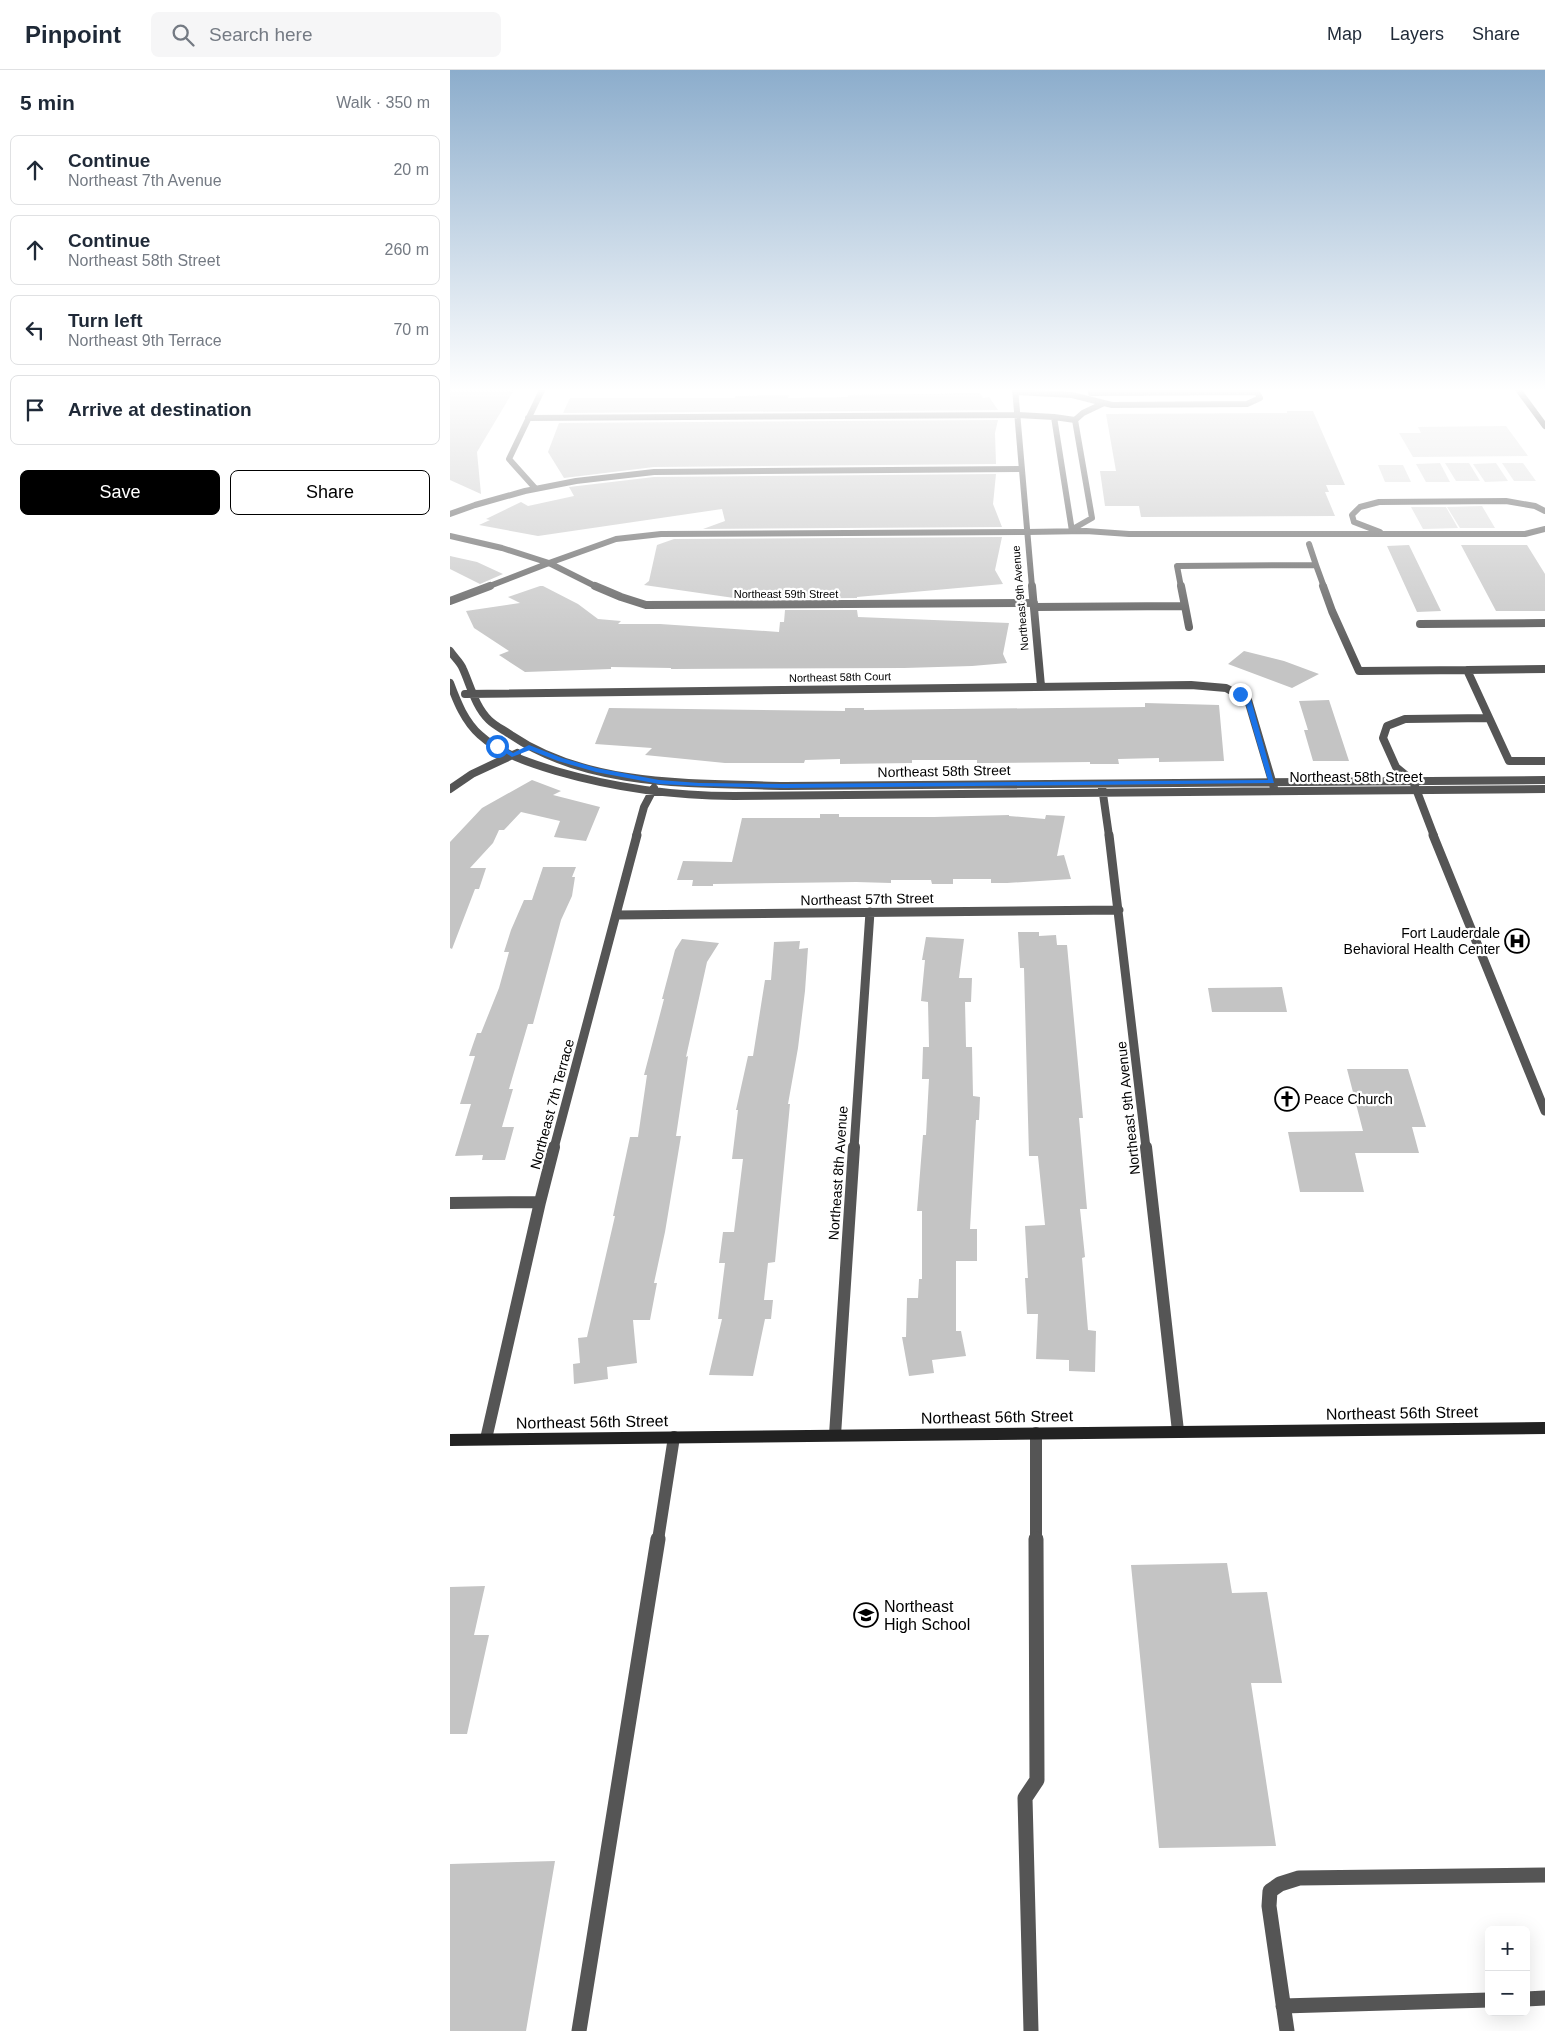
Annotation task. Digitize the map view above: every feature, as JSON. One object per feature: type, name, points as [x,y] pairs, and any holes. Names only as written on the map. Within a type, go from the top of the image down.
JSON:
[{"type":"street","points":[[527,480],[535,488]]},
{"type":"street","points":[[450,514],[486,501],[535,488],[588,480]]},
{"type":"street","name":"Northeast 9th Avenue","points":[[1022,480],[1041,686]]},
{"type":"street","points":[[1064,480],[1072,531]]},
{"type":"street","points":[[1072,531],[1092,518],[1085,480]]},
{"type":"street","points":[[1354,522],[1352,515],[1355,509],[1365,504],[1379,502],[1506,501],[1535,506],[1545,511]]},
{"type":"street","points":[[1328,534],[1350,526],[1354,522]]},
{"type":"street","points":[[1354,522],[1375,530],[1394,534]]},
{"type":"street","points":[[450,600],[548,562],[616,539],[661,534],[1072,531],[1129,534],[1525,534],[1545,529]]},
{"type":"street","name":"Northeast 59th Street","points":[[450,536],[502,548],[548,562],[577,575],[614,596],[646,605],[1185,606]]},
{"type":"street","points":[[1309,544],[1332,610],[1359,671],[1545,670]]},
{"type":"street","points":[[1189,627],[1177,566],[1316,565]]},
{"type":"street","points":[[1420,624],[1545,623]]},
{"type":"street","points":[[450,650],[463,668],[471,693],[489,720],[529,747]]},
{"type":"street","points":[[1467,670],[1509,761],[1545,761]]},
{"type":"street","points":[[450,683],[460,711],[481,735],[512,755]]},
{"type":"street","name":"Northeast 58th Court","points":[[455,695],[471,693],[1041,686],[1191,685],[1226,688],[1248,700],[1272,782]]},
{"type":"street","points":[[1489,718],[1405,719],[1387,726],[1383,738],[1396,767],[1413,781],[1417,790],[1451,882],[1545,1111]]},
{"type":"street","points":[[450,789],[472,774],[529,747]]},
{"type":"street","name":"Northeast 58th Street","points":[[529,747],[560,760],[596,770],[659,782],[776,786],[1274,791],[1545,789]]},
{"type":"street","name":"Northeast 58th Street","points":[[512,755],[574,776],[650,792],[716,796],[1102,788],[1272,782],[1545,780]]},
{"type":"street","name":"Northeast 7th Terrace","points":[[486,1440],[540,1202],[644,807],[650,792],[659,782]]},
{"type":"street","points":[[1272,782],[1274,791]]},
{"type":"street","name":"Northeast 9th Avenue","points":[[1102,788],[1119,910],[1178,1432]]},
{"type":"street","name":"Northeast 57th Street","points":[[616,915],[1119,910]]},
{"type":"street","name":"Northeast 8th Avenue","points":[[836,1435],[870,912]]},
{"type":"street","points":[[450,1203],[540,1202]]},
{"type":"street","name":"Northeast 56th Street","points":[[450,1440],[1545,1428]]},
{"type":"street","points":[[1031,2031],[1025,1798],[1037,1780],[1036,1433]]},
{"type":"street","points":[[579,2031],[674,1437]]},
{"type":"street","points":[[1287,2031],[1268,1906],[1270,1891],[1280,1884],[1299,1878],[1545,1875]]},
{"type":"street","points":[[1530,1999],[1545,1998]]},
{"type":"street","points":[[1283,2006],[1485,2000]]},
{"type":"shaded area","points":[[1384,480],[1410,480],[1411,482],[1385,482]]},
{"type":"shaded area","points":[[1425,480],[1449,480],[1450,482],[1426,482]]},
{"type":"shaded area","points":[[1455,480],[1480,481],[1456,481]]},
{"type":"shaded area","points":[[1483,480],[1508,481],[1485,482]]},
{"type":"shaded area","points":[[1513,480],[1536,481],[1514,481]]},
{"type":"shaded area","points":[[1482,506],[1495,528],[1460,528],[1447,507]]},
{"type":"shaded area","points":[[1411,507],[1446,507],[1458,528],[1423,529]]},
{"type":"building","points":[[450,480],[480,480],[481,494]]},
{"type":"building","points":[[633,480],[995,480],[993,504],[1002,527],[703,529],[725,521],[722,509],[538,536],[479,525],[490,520],[486,519],[521,502],[528,506],[574,496],[569,487]]},
{"type":"building","points":[[1101,480],[1343,480],[1345,485],[1326,485],[1329,492],[1325,492],[1335,516],[1141,517],[1139,506],[1105,506]]},
{"type":"building","points":[[1002,537],[995,570],[1003,584],[857,598],[741,599],[644,585],[649,581],[657,545],[674,539]]},
{"type":"building","points":[[1409,545],[1441,611],[1417,612],[1387,546]]},
{"type":"building","points":[[1461,545],[1527,545],[1545,574],[1545,611],[1496,611]]},
{"type":"building","points":[[450,556],[477,562],[503,574],[480,584],[450,569]]},
{"type":"building","points":[[540,586],[578,604],[598,619],[621,621],[618,624],[660,624],[779,632],[780,622],[784,622],[785,610],[857,610],[858,617],[1009,623],[1003,654],[1007,663],[904,668],[671,669],[611,667],[611,669],[525,672],[499,655],[509,651],[474,628],[466,611],[520,603],[508,597]]},
{"type":"building","points":[[1244,651],[1284,661],[1319,674],[1292,688],[1228,664]]},
{"type":"building","points":[[1329,700],[1349,761],[1313,761],[1304,730],[1308,730],[1299,701]]},
{"type":"building","points":[[1145,703],[1219,705],[1224,761],[1159,762],[1159,758],[1118,759],[1119,764],[1090,764],[1090,762],[977,763],[977,760],[912,760],[912,763],[840,764],[840,759],[805,760],[804,763],[725,763],[645,755],[652,748],[595,744],[609,708],[845,711],[845,708],[864,708],[864,710],[1145,707]]},
{"type":"building","points":[[532,780],[561,791],[553,795],[600,807],[586,841],[554,837],[560,821],[521,812],[504,830],[499,830],[493,843],[470,868],[486,868],[479,889],[475,889],[452,949],[450,948],[450,842],[482,808]]},
{"type":"building","points":[[820,814],[839,814],[839,817],[1009,815],[1045,819],[1046,815],[1065,816],[1057,856],[1064,855],[1071,879],[1007,883],[991,883],[991,879],[953,879],[953,884],[932,884],[931,880],[891,880],[891,883],[713,884],[713,886],[692,886],[693,880],[677,880],[683,861],[732,862],[742,818],[820,818]]},
{"type":"building","points":[[543,867],[576,867],[572,877],[575,877],[572,896],[561,920],[533,1024],[528,1024],[509,1089],[513,1089],[502,1127],[514,1127],[505,1160],[482,1160],[483,1155],[455,1156],[471,1104],[460,1104],[475,1056],[469,1056],[477,1033],[481,1033],[499,988],[509,952],[504,952],[511,930],[524,900],[532,900]]},
{"type":"building","points":[[1018,932],[1039,932],[1039,936],[1056,935],[1057,945],[1067,945],[1083,1118],[1079,1118],[1087,1209],[1080,1209],[1085,1257],[1082,1258],[1088,1330],[1096,1331],[1095,1372],[1069,1371],[1069,1360],[1036,1359],[1038,1314],[1027,1314],[1025,1278],[1028,1278],[1025,1226],[1045,1225],[1038,1156],[1029,1156],[1024,968],[1020,968]]},
{"type":"building","points":[[926,937],[964,939],[959,978],[972,978],[971,1002],[965,1002],[966,1047],[972,1047],[973,1096],[980,1097],[979,1120],[976,1120],[970,1229],[977,1229],[977,1261],[956,1261],[956,1331],[961,1331],[966,1356],[932,1360],[934,1373],[909,1376],[902,1337],[906,1337],[907,1298],[918,1298],[919,1279],[922,1279],[922,1211],[917,1211],[923,1135],[926,1135],[929,1079],[922,1079],[923,1047],[929,1047],[928,1002],[921,1001],[925,960],[922,960]]},
{"type":"building","points":[[682,939],[719,943],[707,962],[686,1057],[688,1056],[676,1136],[681,1136],[665,1232],[654,1283],[657,1283],[650,1320],[633,1320],[637,1363],[607,1367],[608,1379],[574,1384],[573,1364],[580,1363],[578,1338],[587,1337],[615,1216],[613,1216],[630,1137],[638,1137],[647,1075],[644,1075],[664,999],[662,999],[675,950]]},
{"type":"building","points":[[800,941],[799,949],[808,948],[805,991],[798,1048],[788,1104],[790,1104],[775,1262],[768,1263],[764,1300],[773,1300],[771,1319],[765,1319],[753,1376],[709,1375],[722,1319],[718,1319],[725,1263],[719,1263],[723,1232],[734,1232],[743,1159],[732,1159],[738,1110],[736,1110],[748,1056],[753,1056],[765,980],[771,980],[774,942]]},
{"type":"building","points":[[1282,987],[1287,1012],[1212,1012],[1208,988]]},
{"type":"building","points":[[1347,1069],[1408,1069],[1426,1127],[1412,1127],[1419,1153],[1355,1153],[1364,1192],[1300,1192],[1288,1132],[1363,1131]]},
{"type":"building","points":[[1227,1563],[1232,1593],[1267,1592],[1282,1683],[1251,1683],[1276,1846],[1159,1848],[1131,1565]]},
{"type":"building","points":[[485,1586],[474,1635],[489,1635],[467,1734],[450,1734],[450,1587]]},
{"type":"building","points":[[555,1861],[526,2031],[450,2031],[450,1864]]},
{"type":"place","name":"Fort Lauderdale Behavioral Health Center","points":[[1517,941]]},
{"type":"place","name":"Peace Church","points":[[1287,1099]]},
{"type":"place","name":"Northeast High School","points":[[866,1615]]},
{"type":"route","points":[[497,746],[512,755],[529,747],[560,760],[628,777],[659,782],[739,786],[1272,782],[1248,700],[1240,694]]}]
